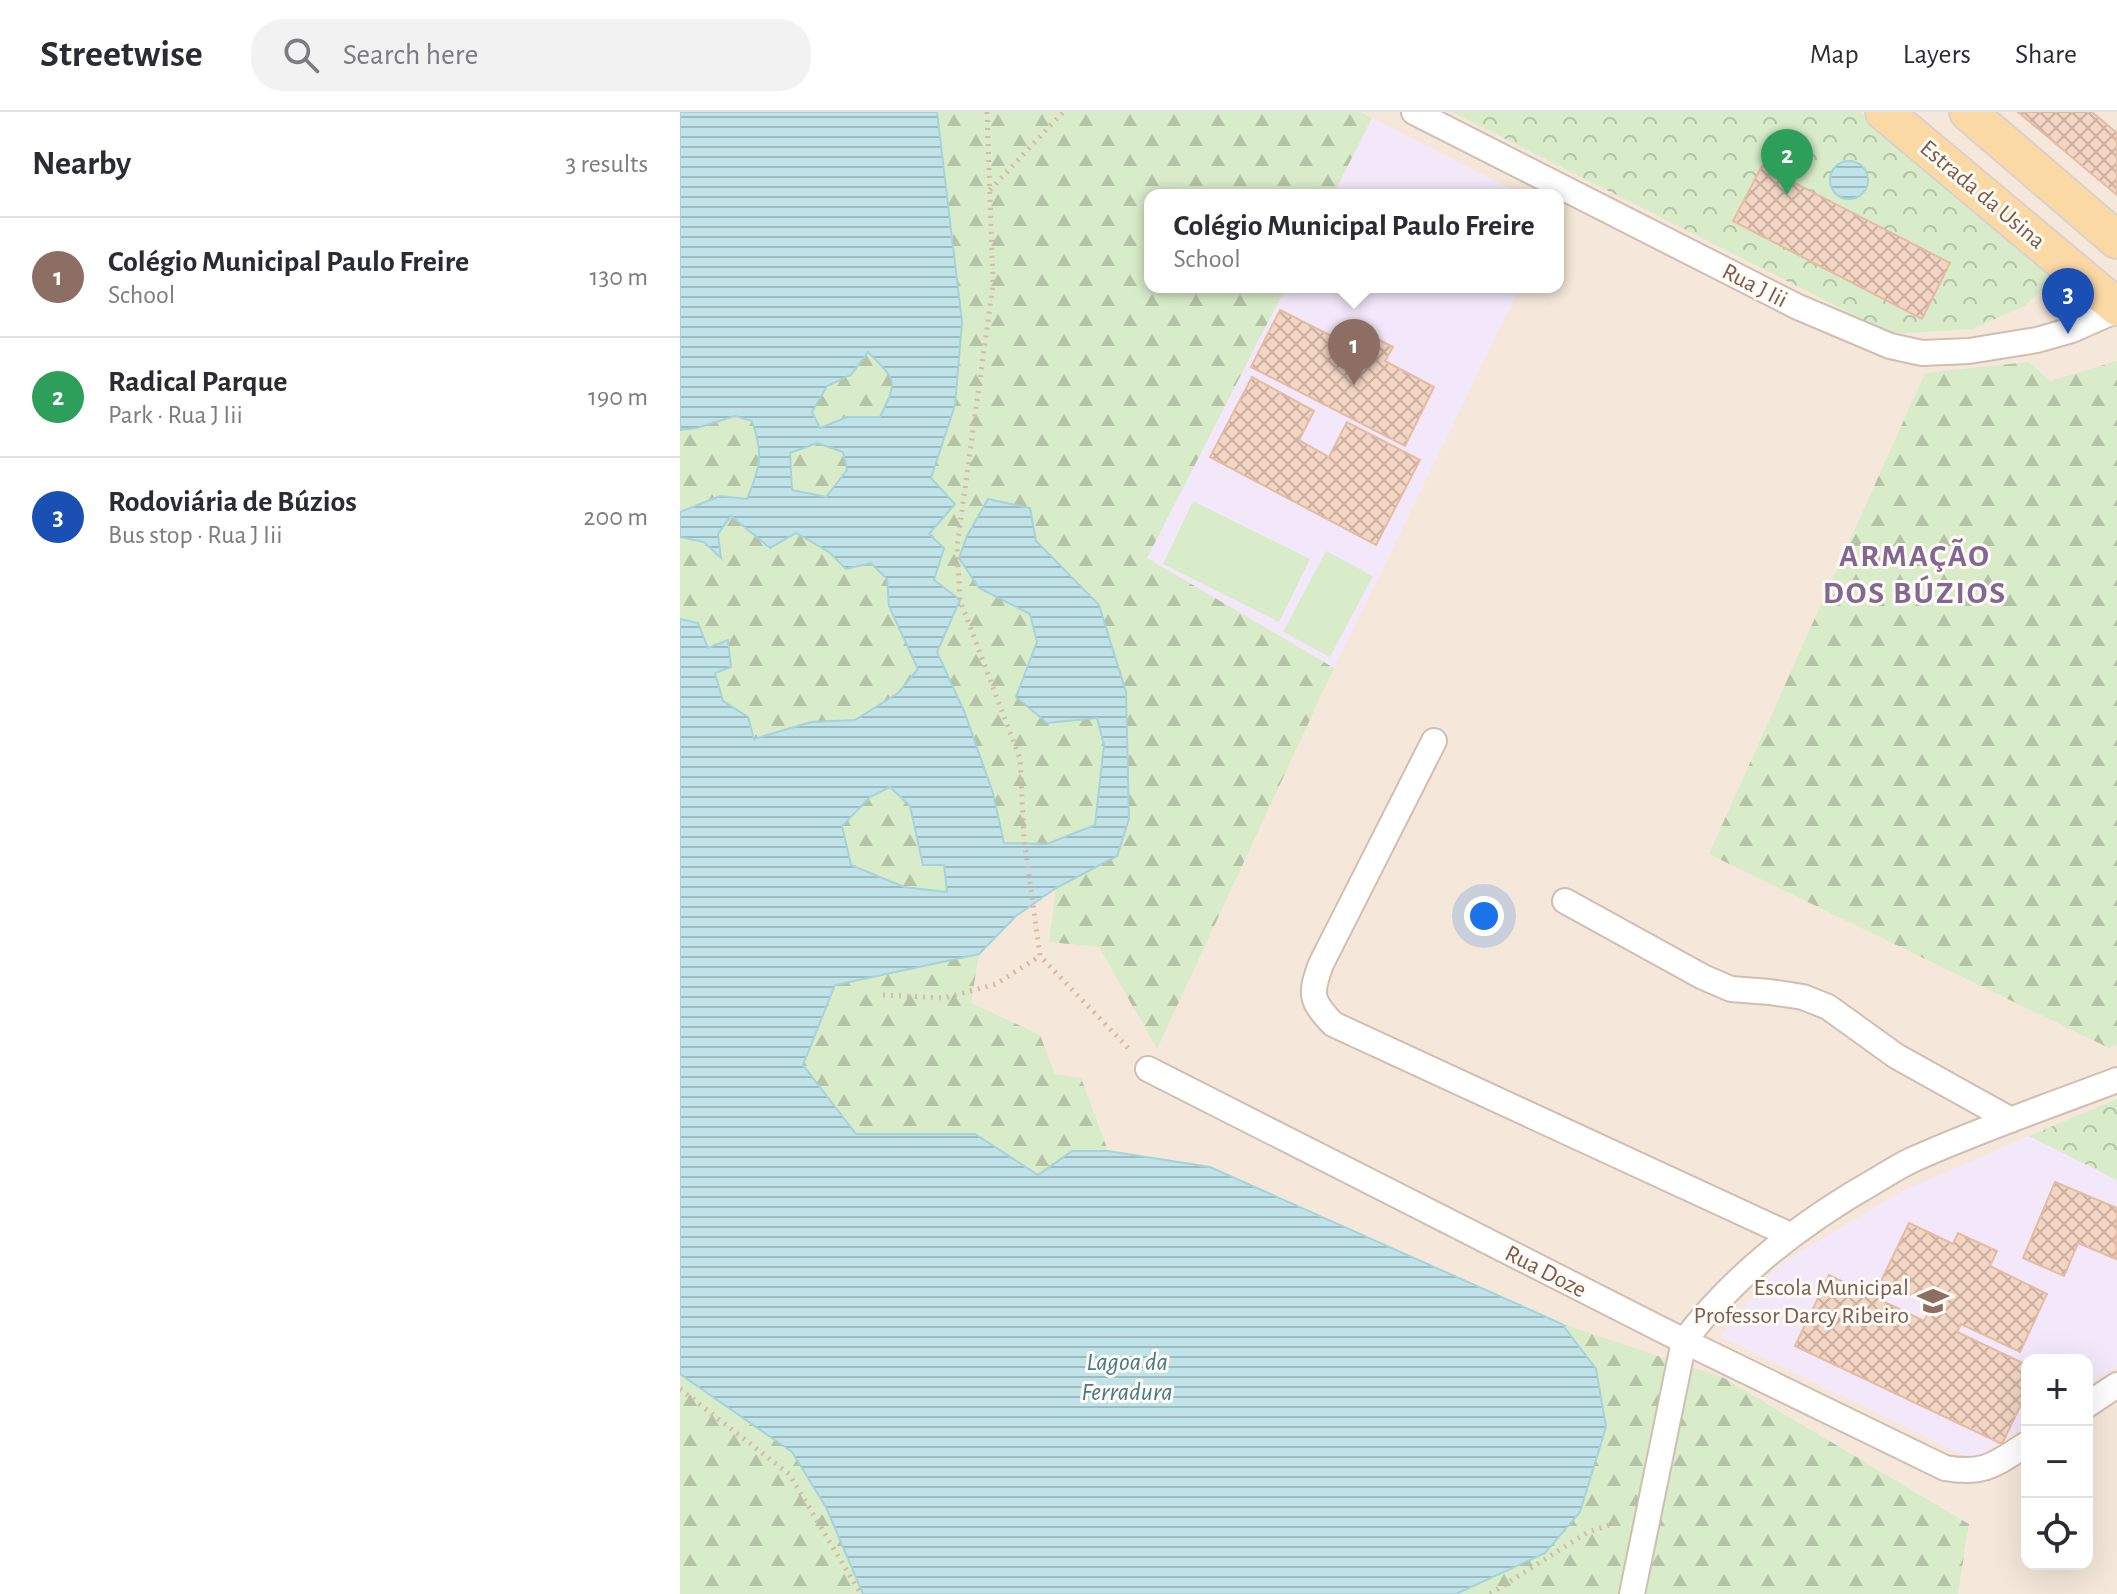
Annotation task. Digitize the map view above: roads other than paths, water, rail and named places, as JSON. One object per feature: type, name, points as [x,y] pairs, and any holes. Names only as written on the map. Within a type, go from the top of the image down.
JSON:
[{"type":"main road","name":"Estrada da Usina","points":[[1884,112],[2117,309]]},
{"type":"main road","points":[[1968,112],[2117,240]]},
{"type":"street","name":"Rua J Iii","points":[[1414,112],[1798,307],[1890,346],[1922,353],[1969,351],[2037,340],[2072,330],[2117,309]]},
{"type":"street","points":[[1434,741],[1321,964],[1313,987],[1317,1007],[1333,1024],[1790,1235]]},
{"type":"street","points":[[1565,901],[1703,977],[1731,989],[1803,997],[1828,1007],[1896,1056],[2011,1120]]},
{"type":"street","name":"Rua Doze","points":[[1148,1069],[1684,1341],[1945,1468],[1967,1472],[1996,1465],[2021,1448]]},
{"type":"street","points":[[1632,1594],[1684,1341],[1708,1309],[1790,1235],[1843,1199],[1911,1161],[2117,1080]]},
{"type":"street","points":[[2093,1401],[2117,1385]]},
{"type":"water","name":"Lagoa da Ferradura","points":[[680,112],[937,112],[962,322],[955,405],[931,478],[955,504],[929,534],[944,548],[934,580],[960,600],[937,652],[964,711],[993,793],[1004,843],[1047,844],[1095,825],[1104,745],[1097,718],[1047,723],[1016,697],[1037,642],[1030,614],[979,588],[959,558],[967,536],[988,499],[1030,508],[1036,541],[1099,605],[1126,692],[1129,819],[1117,856],[1056,888],[1016,916],[979,954],[835,985],[803,1065],[856,1134],[975,1134],[1038,1175],[1072,1151],[1108,1151],[1210,1167],[1562,1324],[1596,1369],[1606,1427],[1580,1512],[1545,1553],[1456,1594],[863,1594],[826,1507],[792,1452],[680,1374],[680,619],[698,623],[708,648],[728,640],[731,667],[715,673],[723,701],[748,717],[754,739],[811,722],[855,720],[898,693],[918,669],[889,606],[887,579],[871,563],[846,569],[829,552],[796,533],[770,548],[731,516],[718,534],[721,558],[704,542],[680,537],[680,512],[720,496],[747,499],[755,479],[759,452],[752,421],[735,416],[680,430]],"holes":[[[868,352],[885,369],[892,382],[880,417],[847,417],[820,428],[812,412],[827,386],[851,375]],[[817,443],[843,452],[847,470],[826,497],[792,490],[790,453]],[[890,787],[910,806],[923,865],[944,865],[947,892],[904,887],[851,865],[842,826],[870,797]]]},
{"type":"water","points":[[1849,161],[1862,167],[1868,180],[1862,193],[1849,199],[1836,193],[1830,180],[1836,167]]},
{"type":"place","name":"Radical Parque","points":[[1787,195]]},
{"type":"place","name":"Rodoviária de Búzios","points":[[2068,334]]},
{"type":"place","name":"Colégio Municipal Paulo Freire","points":[[1354,385]]},
{"type":"place","name":"Escola Municipal Professor Darcy Ribeiro","points":[[1933,1301]]},
{"type":"district","name":"ARMAÇÃO DOS BÚZIOS","points":[[1915,574]]}]
